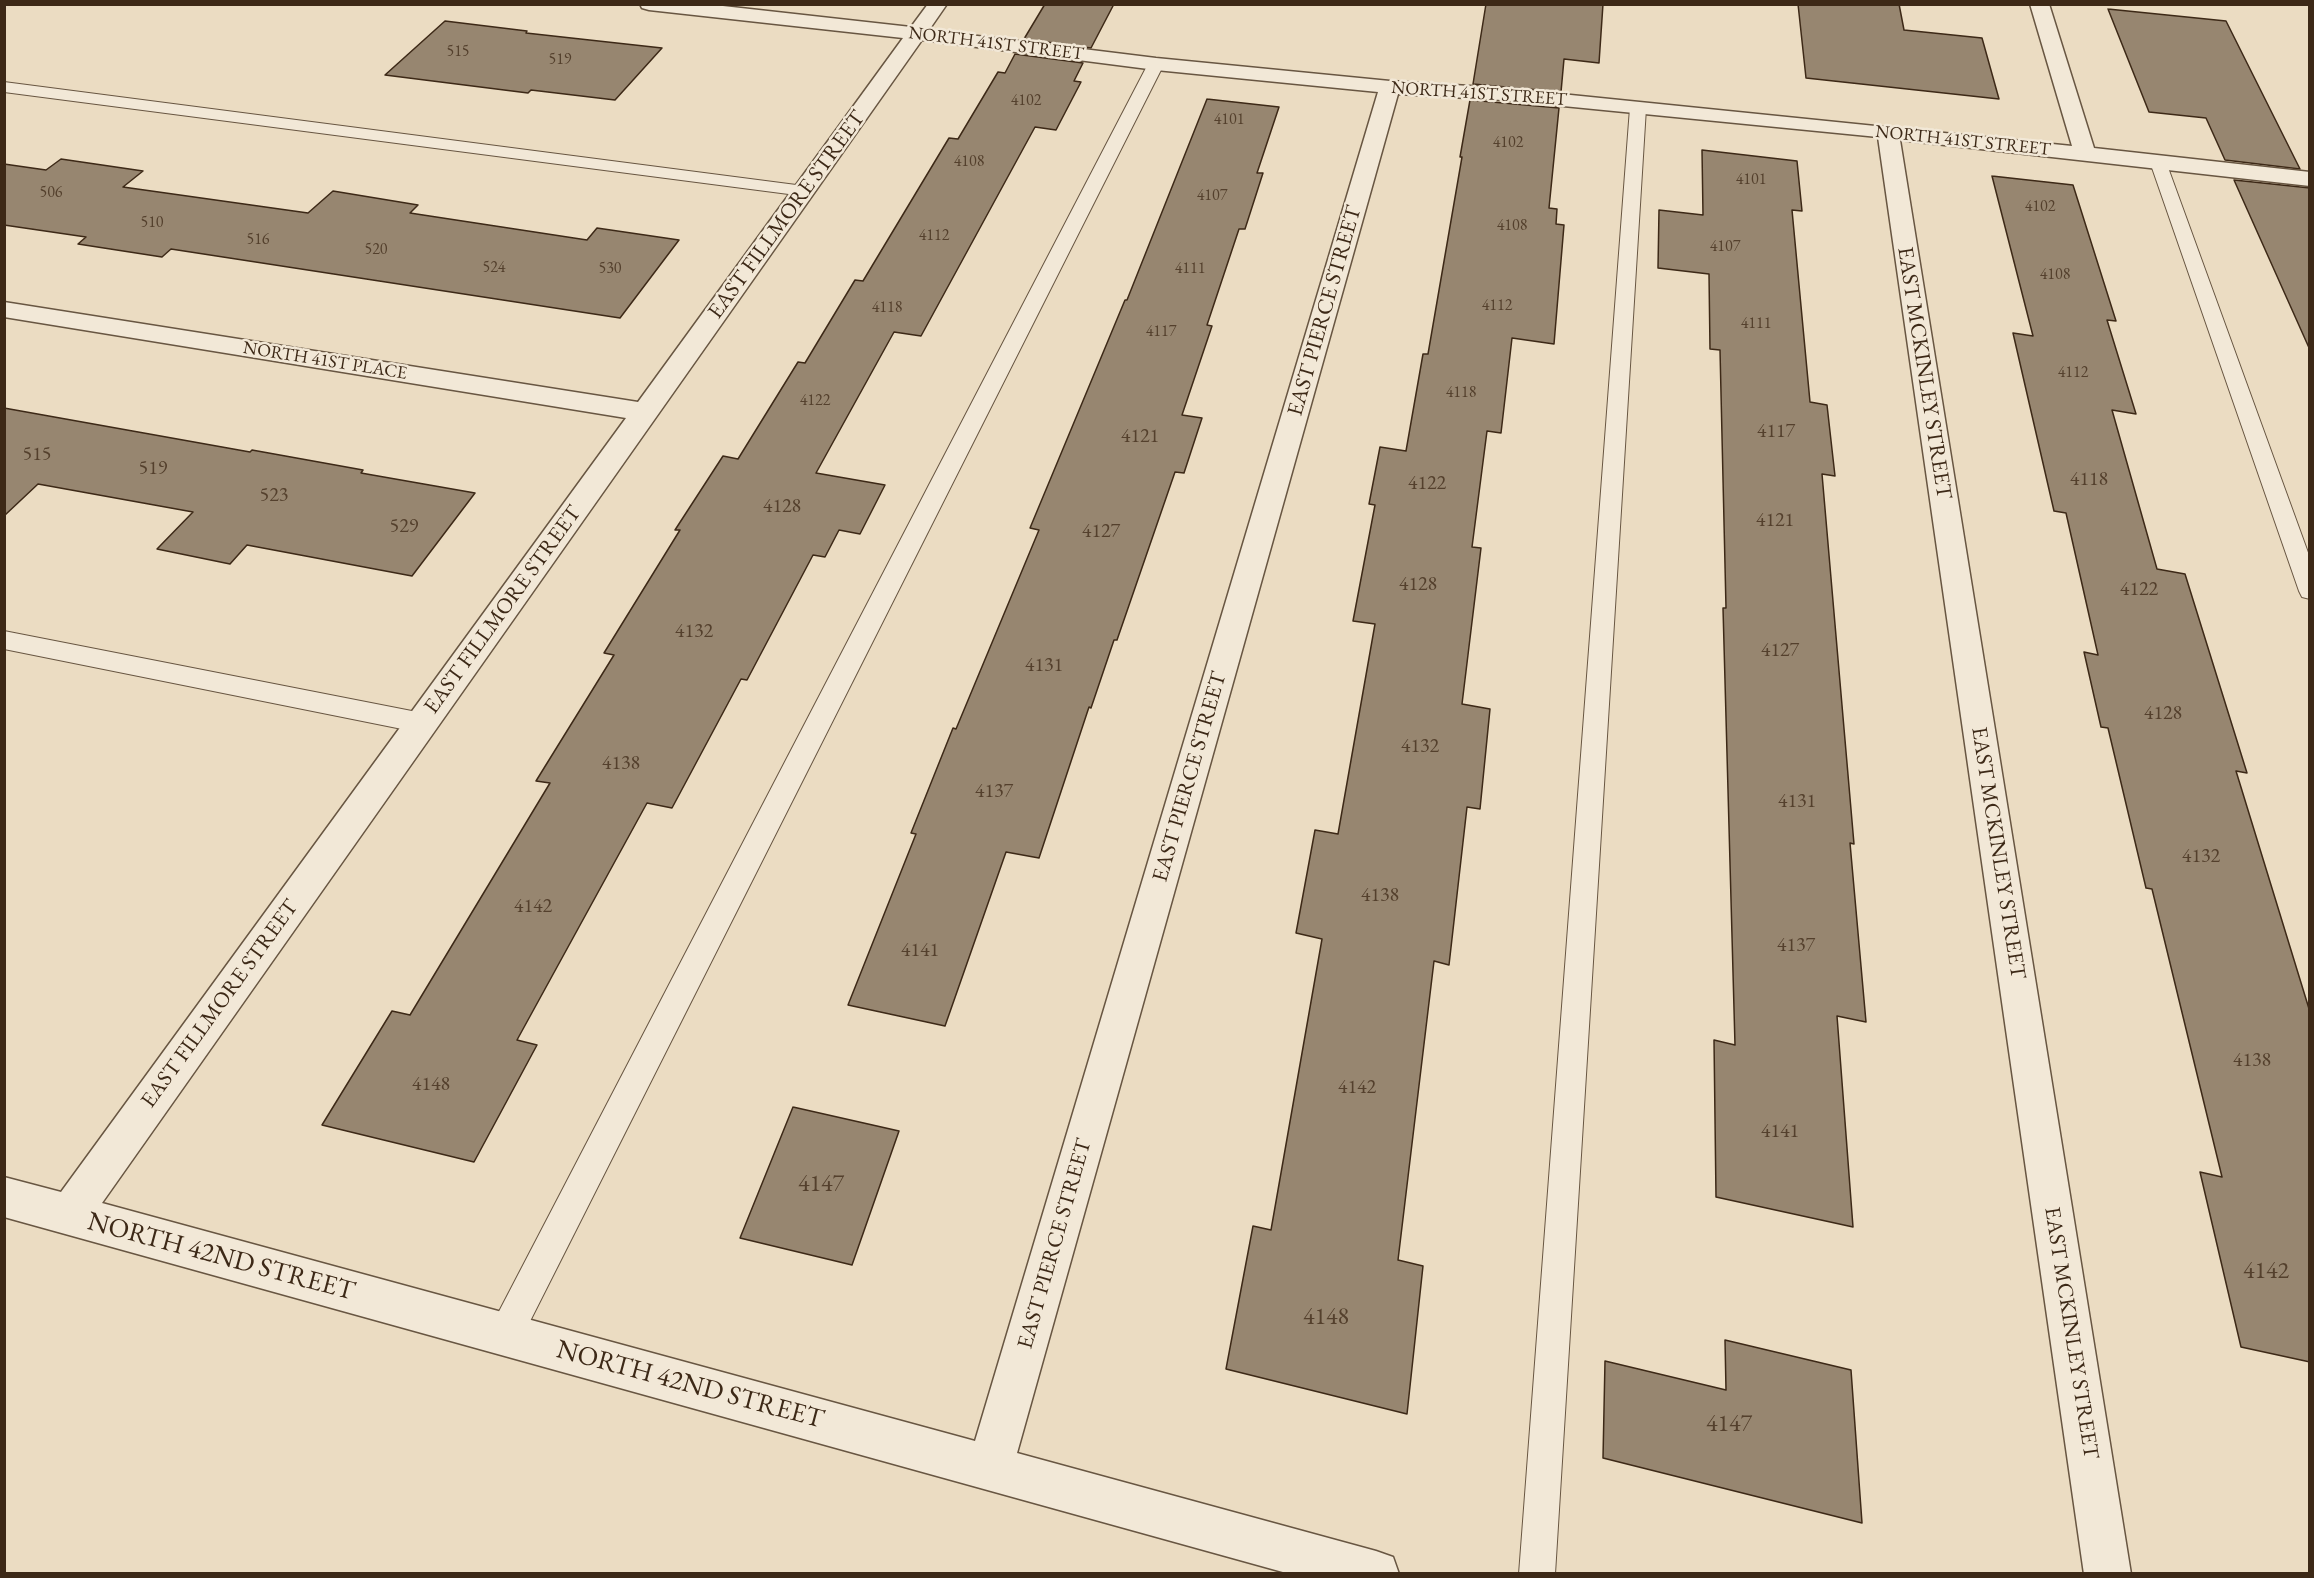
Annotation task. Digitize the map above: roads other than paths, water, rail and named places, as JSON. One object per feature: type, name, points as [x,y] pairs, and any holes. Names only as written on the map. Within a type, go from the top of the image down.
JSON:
[{"type":"street","name":"NORTH 41ST STREET","points":[[649,4],[1156,64],[1390,87],[1502,94],[1888,132],[2310,179]]},
{"type":"street","name":"EAST FILLMORE STREET","points":[[69,1215],[938,4]]},
{"type":"street","points":[[2039,4],[2085,154]]},
{"type":"street","name":"EAST PIERCE STREET","points":[[990,1468],[1390,87]]},
{"type":"street","name":"EAST MCKINLEY STREET","points":[[1888,132],[2108,1574]]},
{"type":"street","name":"NORTH 41ST PLACE","points":[[4,309],[646,412]]},
{"type":"street","name":"NORTH 42ND STREET","points":[[4,1197],[1376,1574]]},
{"type":"lane","points":[[505,1335],[1156,64]]},
{"type":"lane","points":[[4,87],[804,191]]},
{"type":"lane","points":[[1537,1574],[1638,108]]},
{"type":"lane","points":[[2158,162],[2310,591]]},
{"type":"lane","points":[[4,640],[422,723]]}]
